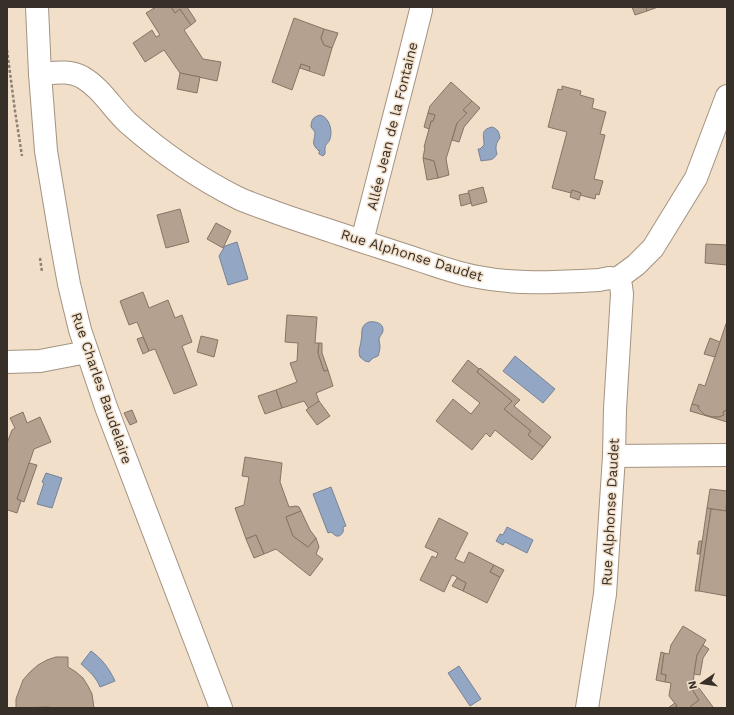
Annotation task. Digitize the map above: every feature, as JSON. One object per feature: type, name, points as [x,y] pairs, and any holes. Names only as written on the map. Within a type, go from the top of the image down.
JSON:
[{"type":"street","name":"Rue Charles Baudelaire","points":[[37,7],[46,151],[69,284],[80,330],[106,407],[221,708]]},
{"type":"street","name":"Allée Jean de la Fontaine","points":[[362,241],[406,74],[421,10]]},
{"type":"street","name":"Rue Alphonse Daudet","points":[[40,74],[62,72],[73,73],[83,77],[104,95],[127,122],[171,157],[205,180],[238,198],[291,218],[439,266],[478,277],[522,283],[571,282],[609,278],[617,279],[621,286],[622,294],[605,594],[587,708]]},
{"type":"street","points":[[617,279],[636,265],[653,248],[696,178],[727,96]]},
{"type":"street","points":[[7,362],[40,361],[87,352]]},
{"type":"street","points":[[614,456],[727,455]]},
{"type":"water","points":[[320,115],[326,118],[331,128],[330,139],[326,145],[325,154],[323,156],[319,154],[320,150],[319,151],[314,144],[315,132],[311,127],[311,122],[313,119]]},
{"type":"water","points":[[492,127],[499,132],[500,136],[496,145],[497,154],[492,159],[481,161],[478,149],[484,145],[484,131]]},
{"type":"water","points":[[237,242],[248,279],[228,285],[219,256],[225,246]]},
{"type":"water","points":[[369,322],[381,324],[383,331],[379,339],[380,347],[378,356],[369,362],[360,357],[359,349],[362,338],[362,330]]},
{"type":"water","points":[[515,356],[555,389],[543,403],[503,371]]},
{"type":"water","points":[[46,473],[62,478],[52,508],[37,504],[44,483],[42,482]]},
{"type":"water","points":[[331,487],[346,526],[343,527],[343,532],[339,536],[336,536],[331,532],[328,533],[313,494]]},
{"type":"water","points":[[507,527],[533,540],[527,553],[505,542],[503,545],[496,541],[500,534],[503,535]]},
{"type":"water","points":[[91,651],[105,664],[115,681],[100,687],[94,677],[81,664]]},
{"type":"water","points":[[459,666],[481,699],[470,706],[448,673]]},
{"type":"building","points":[[156,7],[171,7],[175,13],[180,9],[191,25],[184,30],[203,59],[221,62],[217,81],[180,73],[164,50],[145,62],[133,43],[152,30],[156,37],[160,35],[146,13]]},
{"type":"building","points":[[171,7],[187,7],[196,21],[191,25],[180,9],[175,13]]},
{"type":"building","points":[[632,7],[646,7],[647,11],[635,15]]},
{"type":"building","points":[[646,7],[658,7],[647,11]]},
{"type":"building","points":[[294,18],[324,29],[321,38],[324,45],[332,48],[324,76],[309,71],[310,67],[301,64],[292,90],[272,82]]},
{"type":"building","points":[[324,29],[338,33],[332,48],[324,45],[321,38]]},
{"type":"building","points":[[301,64],[310,67],[309,71],[300,68]]},
{"type":"building","points":[[180,73],[200,77],[197,93],[177,89]]},
{"type":"building","points":[[451,82],[472,101],[463,110],[467,113],[457,123],[446,159],[449,175],[438,178],[434,161],[423,158],[424,147],[431,121],[433,121],[435,115],[428,113],[430,106]]},
{"type":"building","points":[[562,86],[581,91],[580,95],[594,99],[592,108],[606,112],[600,134],[605,135],[594,179],[603,181],[599,195],[596,194],[595,199],[580,195],[581,193],[572,190],[571,193],[552,188],[567,132],[548,127],[558,89],[562,90]]},
{"type":"building","points":[[472,101],[480,108],[464,127],[459,142],[452,140],[457,123],[467,113],[463,110]]},
{"type":"building","points":[[428,113],[435,115],[433,121],[431,121],[429,129],[424,127]]},
{"type":"building","points":[[423,158],[434,161],[438,178],[427,180]]},
{"type":"building","points":[[483,187],[487,202],[472,206],[468,191]]},
{"type":"building","points":[[572,190],[581,193],[579,200],[570,197]]},
{"type":"building","points":[[469,193],[471,203],[461,206],[459,195]]},
{"type":"building","points":[[180,209],[189,242],[166,248],[157,215]]},
{"type":"building","points":[[216,223],[231,231],[223,248],[207,239]]},
{"type":"building","points":[[706,244],[727,245],[727,265],[705,263]]},
{"type":"building","points":[[143,292],[149,308],[168,300],[175,318],[182,315],[192,342],[182,346],[197,385],[174,394],[155,349],[149,351],[137,322],[129,325],[120,301]]},
{"type":"building","points":[[287,315],[317,317],[315,343],[319,343],[318,353],[324,371],[328,370],[333,386],[316,393],[319,401],[309,409],[304,401],[282,408],[276,390],[297,382],[290,363],[297,361],[298,343],[285,342]]},
{"type":"building","points":[[727,321],[727,410],[723,412],[724,415],[712,417],[705,415],[698,408],[699,406],[692,404],[699,384],[705,386]]},
{"type":"building","points":[[201,336],[218,340],[214,357],[197,352]]},
{"type":"building","points":[[143,337],[149,351],[143,354],[137,339]]},
{"type":"building","points":[[710,338],[720,342],[715,357],[704,354]]},
{"type":"building","points":[[319,343],[322,343],[322,353],[328,370],[324,371],[318,353]]},
{"type":"building","points":[[468,360],[479,369],[477,372],[512,401],[504,409],[531,431],[528,435],[543,447],[532,460],[495,430],[490,437],[486,433],[472,450],[436,421],[453,399],[471,414],[480,403],[452,381]]},
{"type":"building","points":[[480,368],[520,400],[514,406],[551,437],[543,447],[528,435],[531,431],[504,409],[512,401],[477,372]]},
{"type":"building","points":[[276,390],[282,408],[265,414],[258,396]]},
{"type":"building","points":[[319,401],[330,416],[317,425],[306,410]]},
{"type":"building","points":[[692,404],[699,406],[698,408],[705,415],[712,417],[724,415],[723,412],[727,410],[727,422],[690,411]]},
{"type":"building","points":[[132,410],[137,422],[130,425],[124,413]]},
{"type":"building","points":[[23,412],[27,423],[40,417],[51,442],[34,449],[17,499],[21,501],[17,513],[8,510],[7,512],[7,443],[12,430],[15,428],[10,418]]},
{"type":"building","points":[[245,457],[282,463],[280,482],[289,507],[299,507],[301,511],[286,517],[293,536],[308,547],[316,538],[319,547],[316,554],[323,559],[310,576],[276,549],[264,554],[256,535],[246,539],[235,508],[244,505],[249,477],[242,476]]},
{"type":"building","points":[[29,463],[37,465],[24,502],[17,499]]},
{"type":"building","points":[[710,489],[727,491],[726,511],[707,508]]},
{"type":"building","points":[[707,508],[711,509],[699,591],[695,591]]},
{"type":"building","points":[[711,509],[727,511],[727,596],[699,591]]},
{"type":"building","points":[[301,511],[310,530],[316,538],[308,547],[293,536],[286,517]]},
{"type":"building","points":[[439,518],[468,533],[455,559],[464,563],[469,552],[494,565],[490,572],[500,577],[487,603],[463,591],[466,583],[452,575],[444,592],[420,580],[432,556],[436,558],[438,553],[425,547]]},
{"type":"building","points":[[256,535],[264,554],[254,558],[246,539]]},
{"type":"building","points":[[699,541],[702,541],[700,554],[697,554]]},
{"type":"building","points":[[494,565],[504,570],[500,577],[490,572]]},
{"type":"building","points":[[457,578],[466,583],[463,591],[452,586]]},
{"type":"building","points":[[683,626],[706,640],[697,655],[692,689],[699,700],[690,707],[691,708],[674,708],[677,706],[669,696],[671,683],[665,682],[666,675],[661,674],[664,653],[669,654],[671,645]]},
{"type":"building","points":[[703,645],[709,649],[703,658],[700,675],[694,674],[697,655]]},
{"type":"building","points":[[661,652],[664,653],[661,674],[666,675],[665,682],[656,680]]},
{"type":"building","points":[[56,657],[68,657],[68,667],[83,678],[88,686],[92,694],[94,708],[16,708],[16,699],[23,680],[38,665]]},
{"type":"building","points":[[699,688],[713,707],[690,707],[699,700],[692,689]]},
{"type":"building","points":[[675,703],[677,706],[674,708],[668,708]]}]
